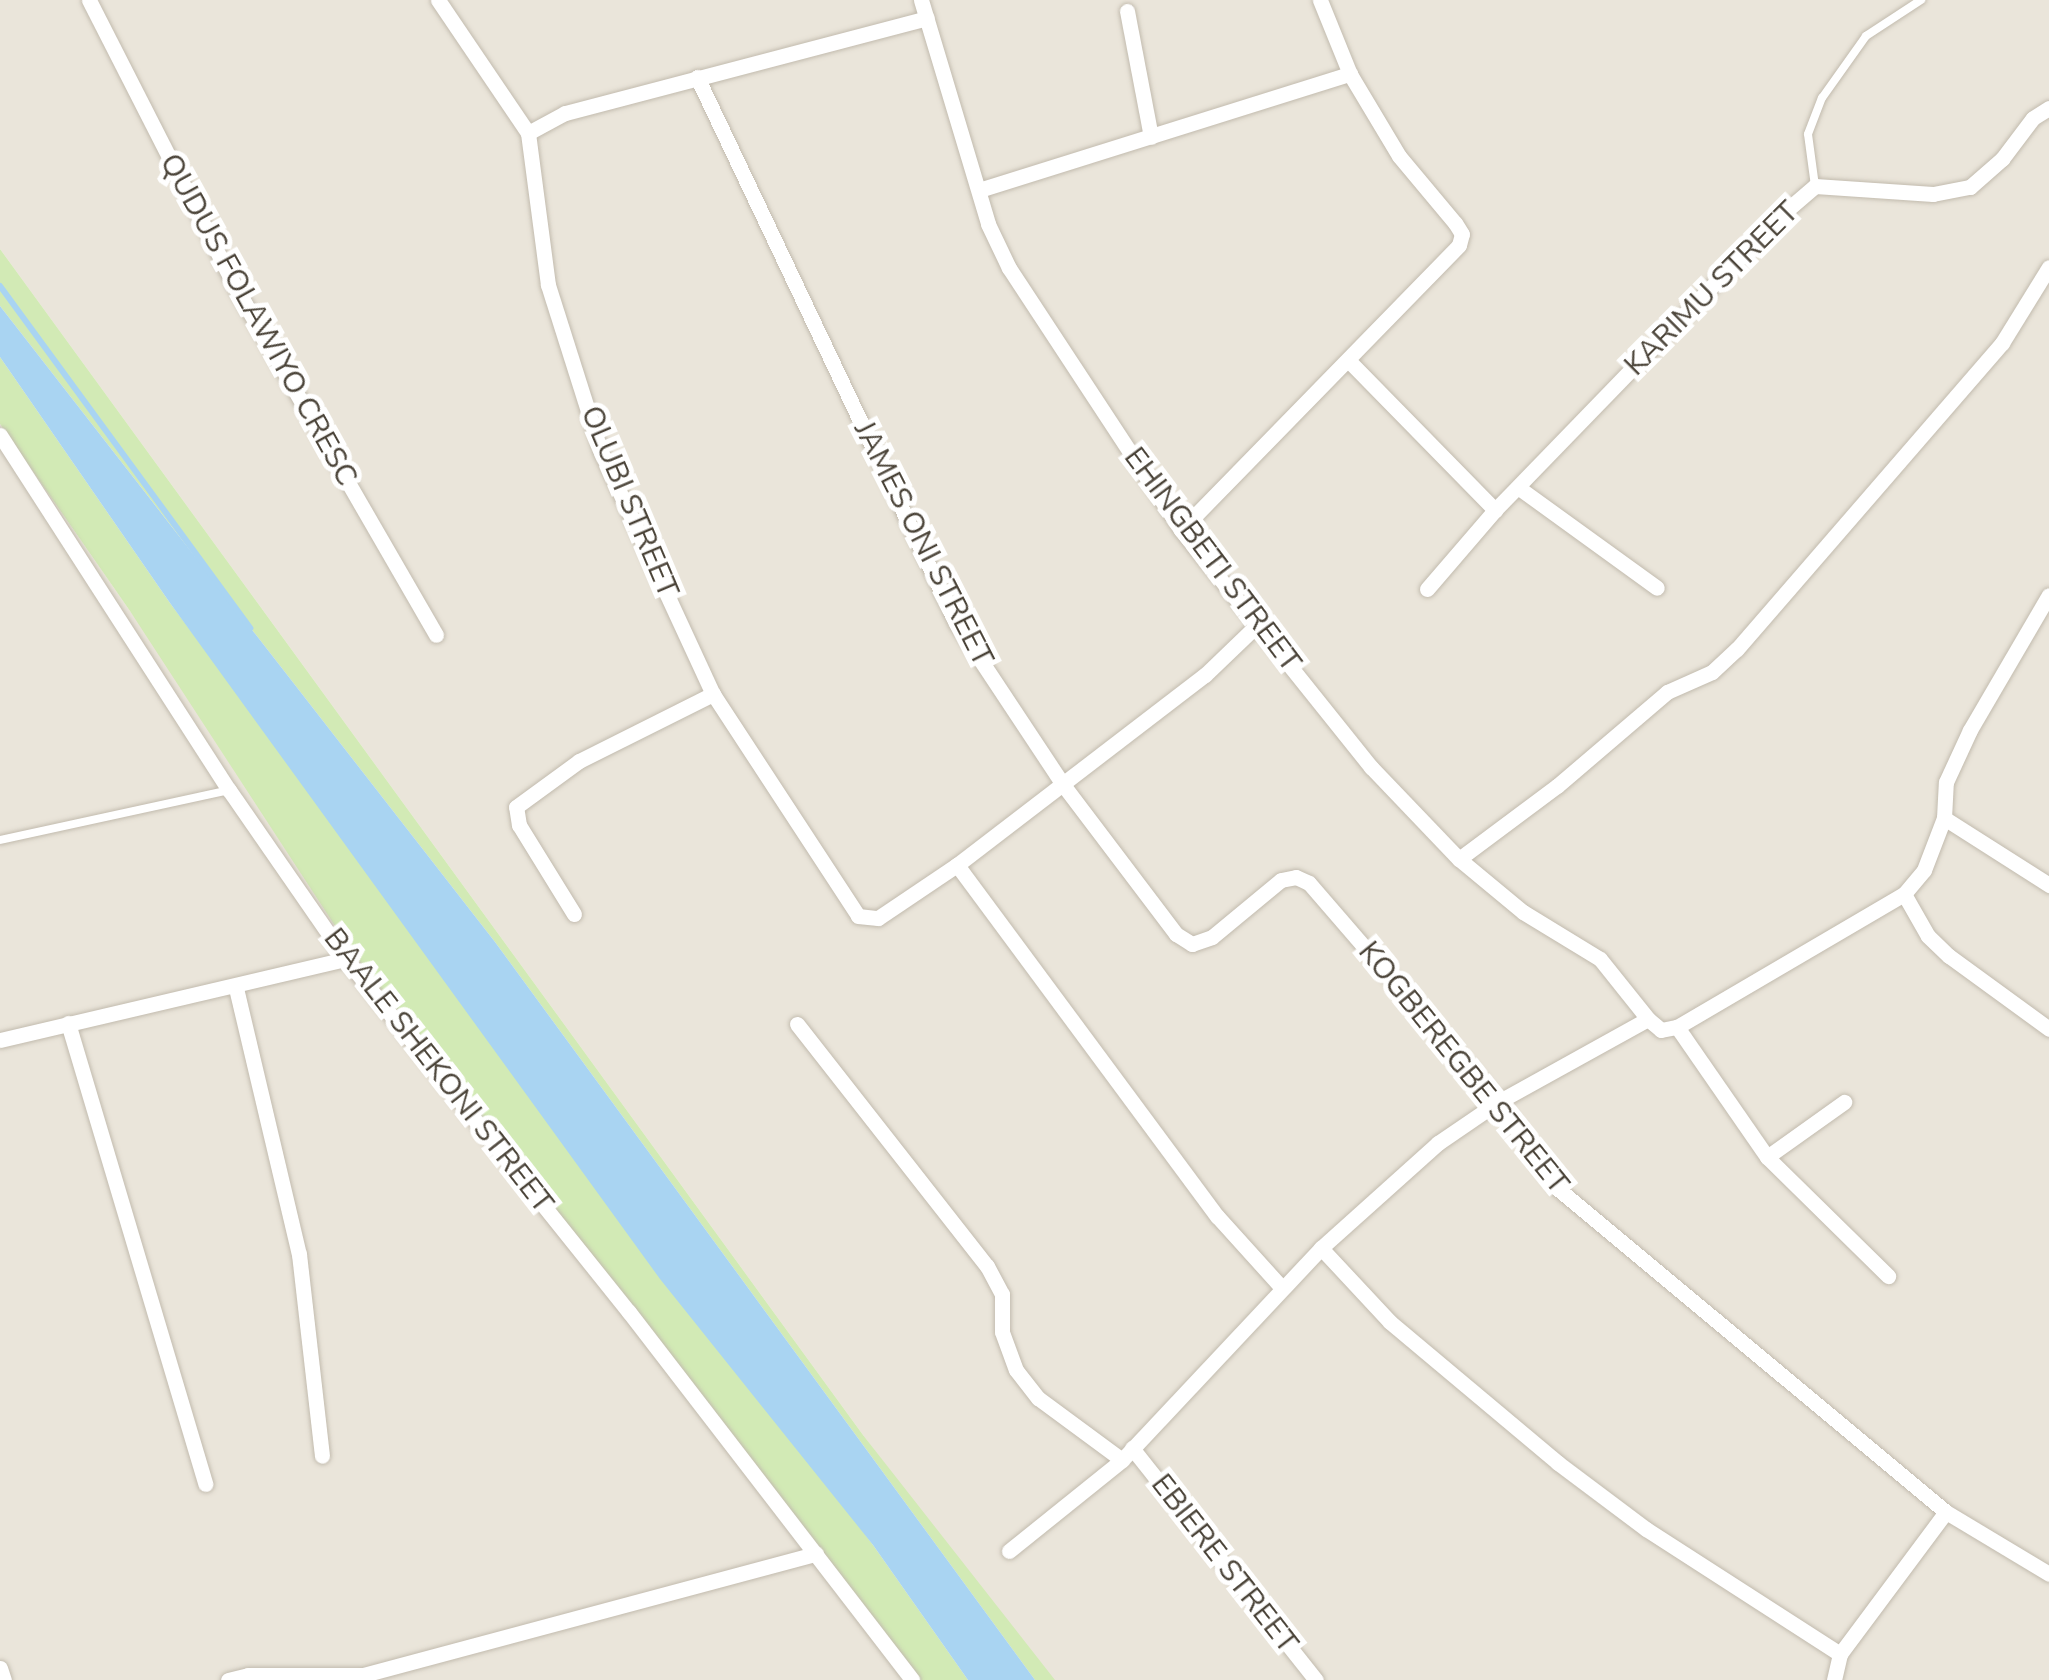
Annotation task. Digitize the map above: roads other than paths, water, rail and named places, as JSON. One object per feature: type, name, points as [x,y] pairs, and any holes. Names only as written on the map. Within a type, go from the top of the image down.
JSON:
[{"type":"street","name":"QUDUS FOLAWIYO CRESC","points":[[89,0],[234,284],[436,635]]},
{"type":"street","name":"OLUBI STREET","points":[[438,0],[528,134],[548,284],[601,452],[713,694],[858,916],[867,920],[878,918],[958,865]]},
{"type":"street","name":"EHINGBETI STREET","points":[[922,0],[988,224],[1009,268],[1181,530],[1371,767],[1460,859],[1523,912],[1600,959],[1648,1020]]},
{"type":"street","points":[[1181,530],[1459,246],[1462,234],[1399,156],[1350,74],[1320,0]]},
{"type":"street","points":[[1127,11],[1151,138]]},
{"type":"street","points":[[528,134],[565,113],[926,18]]},
{"type":"street","points":[[979,190],[1350,74]]},
{"type":"street","name":"JAMES ONI STREET","points":[[696,77],[956,623],[1064,786]]},
{"type":"street","name":"KARIMU STREET","points":[[1427,590],[1495,510],[1780,216],[1815,186],[1933,194],[1970,187],[2002,159],[2033,118],[2049,108]]},
{"type":"street","points":[[1460,859],[1557,786],[1667,692],[1712,672],[1737,649],[2002,343],[2049,267]]},
{"type":"street","points":[[1349,361],[1495,510]]},
{"type":"street","name":"BAALE SHEKONI STREET","points":[[0,435],[229,790],[346,959],[912,1680]]},
{"type":"street","points":[[1519,488],[1657,588]]},
{"type":"street","points":[[1009,1551],[1127,1454],[1321,1248],[1438,1143],[1498,1102],[1648,1020],[1661,1030],[1677,1027],[1904,894],[1924,870],[1944,818],[1946,782],[1970,730],[2049,596]]},
{"type":"street","points":[[1258,624],[1205,674],[958,865],[1217,1216],[1282,1288]]},
{"type":"street","points":[[574,914],[519,826],[516,807],[579,761],[713,694]]},
{"type":"street","name":"KOGBEREGBE STREET","points":[[1064,786],[1176,934],[1192,944],[1212,936],[1281,880],[1296,877],[1309,883],[1498,1102],[1557,1188],[1946,1512],[2049,1574]]},
{"type":"street","points":[[1944,818],[2049,885]]},
{"type":"street","points":[[1904,894],[1928,936],[1949,956],[2049,1029]]},
{"type":"street","points":[[0,1040],[236,988],[346,959]]},
{"type":"street","points":[[236,988],[299,1254],[322,1456]]},
{"type":"street","points":[[68,1023],[205,1484]]},
{"type":"street","name":"EBIERE STREET","points":[[796,1024],[987,1266],[1002,1294],[1002,1332],[1016,1370],[1038,1398],[1127,1454],[1316,1680]]},
{"type":"street","points":[[1677,1027],[1768,1157],[1888,1276]]},
{"type":"street","points":[[1768,1157],[1844,1102]]},
{"type":"street","points":[[1321,1248],[1390,1322],[1558,1463],[1646,1528],[1840,1654]]},
{"type":"street","points":[[1834,1680],[1840,1654],[1946,1512]]},
{"type":"street","points":[[228,1680],[248,1674],[363,1676],[816,1554]]},
{"type":"street","points":[[0,1668],[4,1680]]},
{"type":"lane","points":[[1815,186],[1808,134],[1822,98],[1866,36],[1921,0]]},
{"type":"lane","points":[[0,840],[229,790]]},
{"type":"water","points":[[0,306],[495,942],[1035,1680],[968,1680],[873,1545],[660,1279],[170,603],[0,357]]},
{"type":"waterway","points":[[0,286],[250,628]]}]
